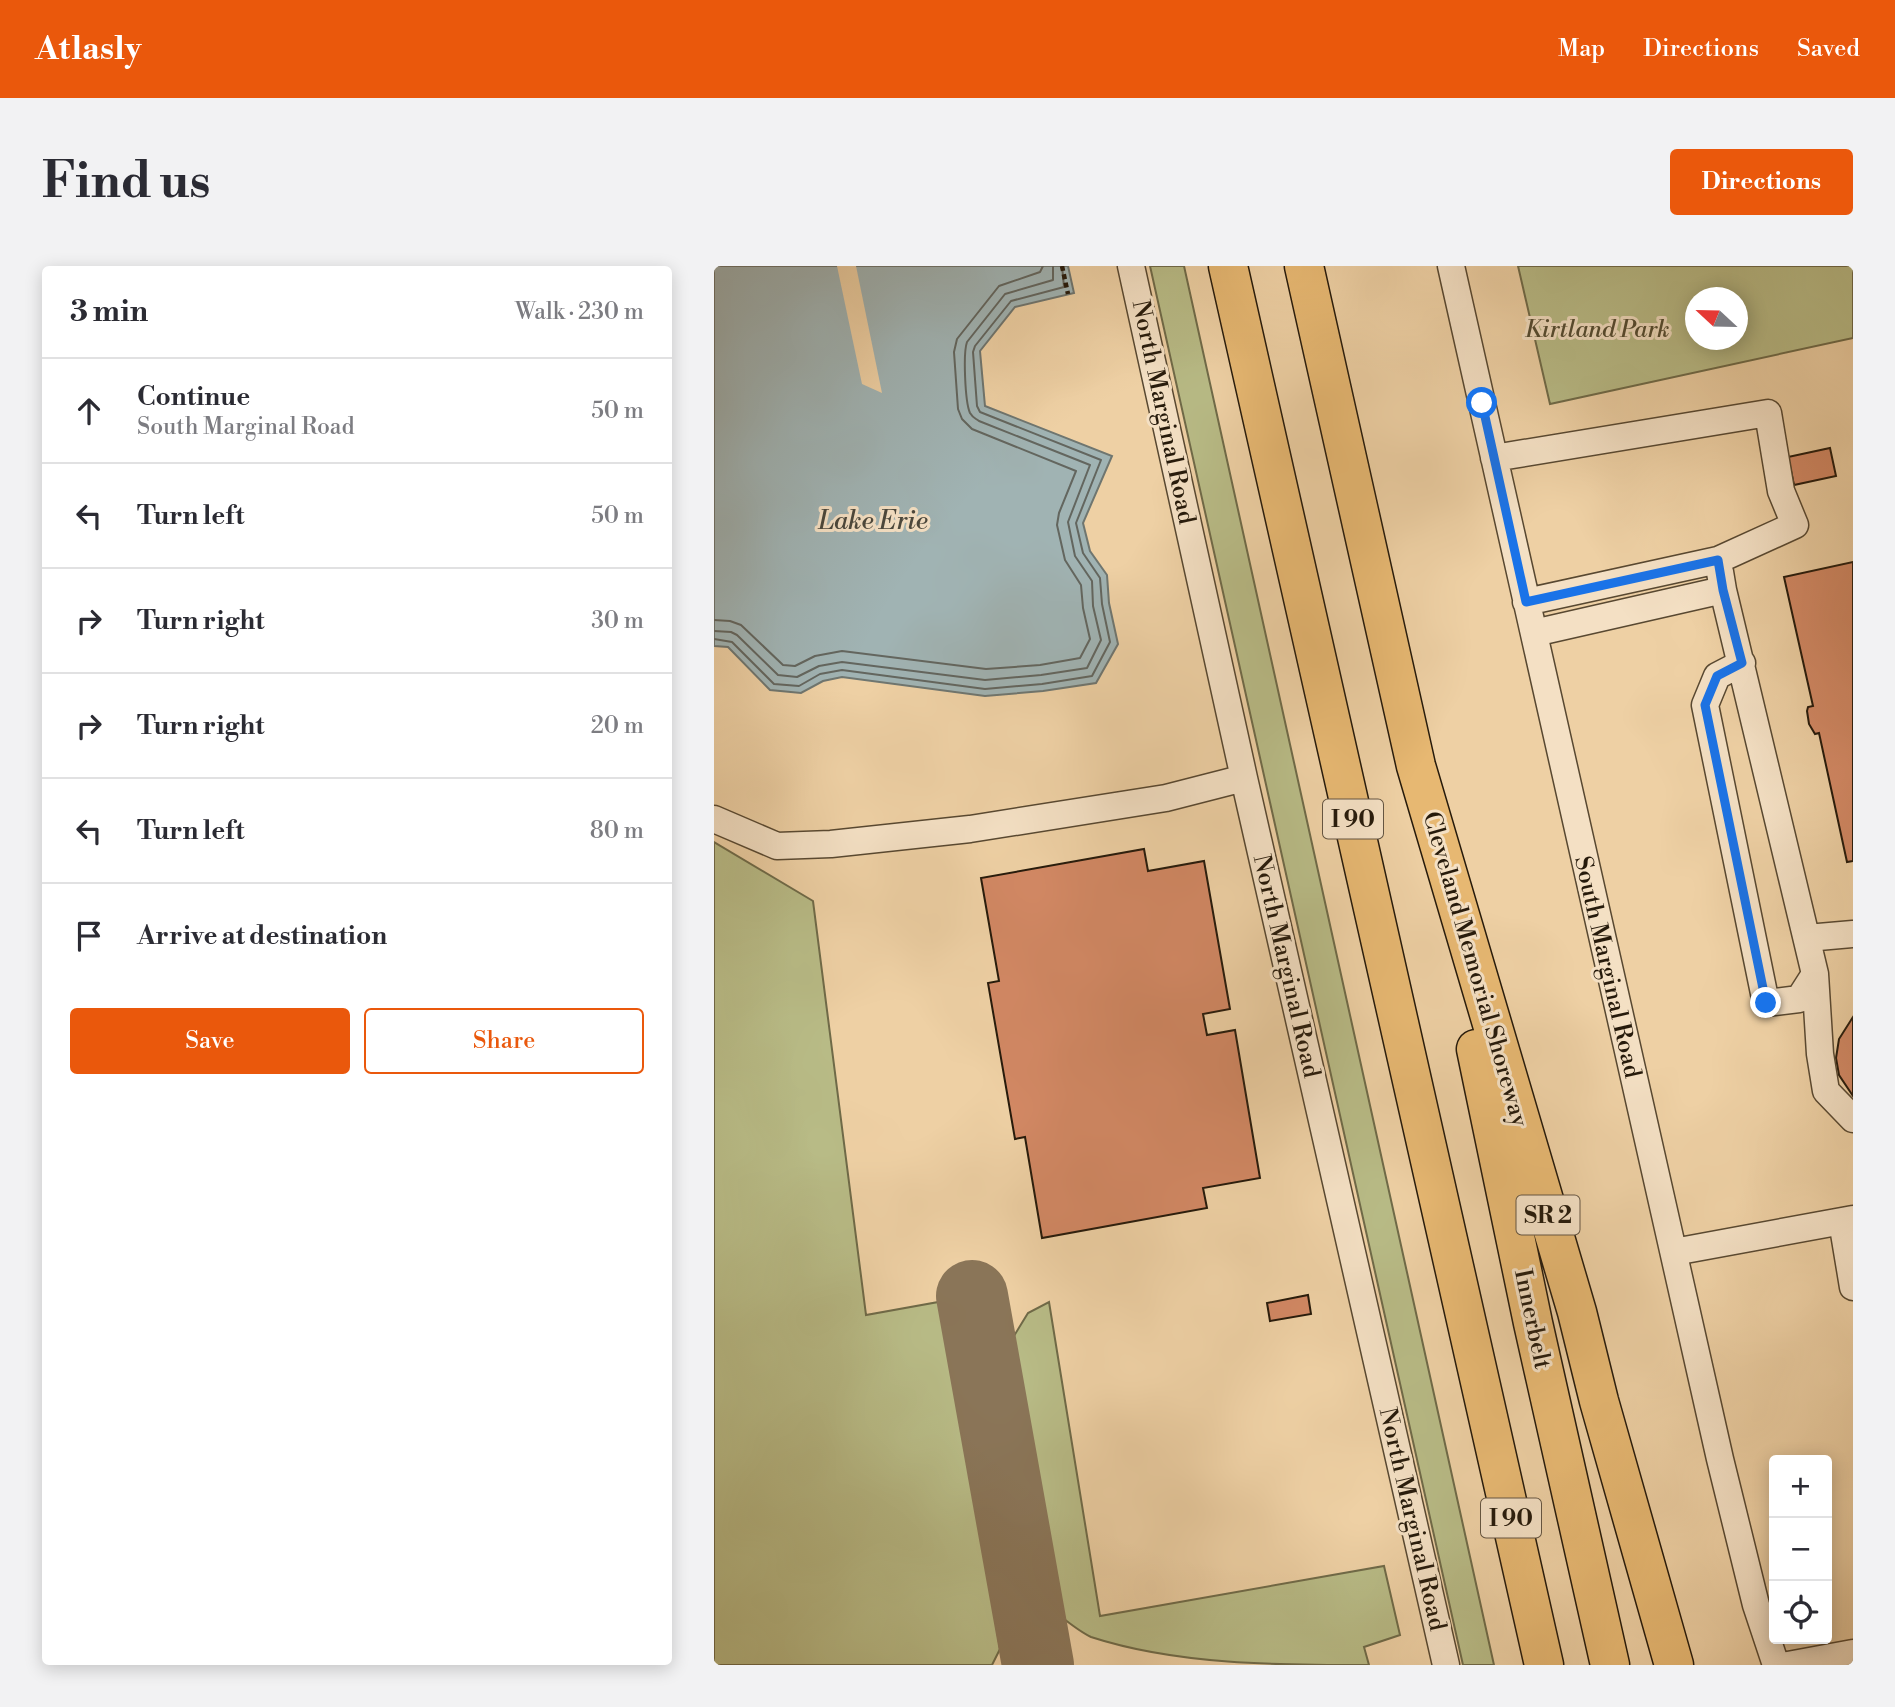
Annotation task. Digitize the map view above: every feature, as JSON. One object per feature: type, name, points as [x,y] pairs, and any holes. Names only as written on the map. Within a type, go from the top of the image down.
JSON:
[{"type":"highway","name":"I 90","points":[[1228,266],[1544,1665]]},
{"type":"highway","name":"Cleveland Memorial Shoreway","points":[[1304,266],[1416,766],[1577,1312],[1599,1401],[1674,1665]]},
{"type":"highway","name":"Innerbelt","points":[[1416,766],[1530,1310],[1610,1665]]},
{"type":"street","name":"North Marginal Road","points":[[1131,266],[1244,778],[1446,1665]]},
{"type":"street","name":"South Marginal Road","points":[[1451,266],[1737,1530],[1756,1605],[1776,1665]]},
{"type":"street","points":[[1494,458],[1768,413],[1781,491],[1795,525],[1718,560],[1526,602]]},
{"type":"street","points":[[1718,560],[1815,974],[1820,1054],[1826,1091],[1853,1119]]},
{"type":"street","points":[[1534,633],[1723,590]]},
{"type":"street","points":[[1742,663],[1717,676],[1705,705],[1766,1003],[1799,999],[1815,974]]},
{"type":"street","points":[[714,819],[777,846],[831,844],[1009,823],[1166,798],[1244,778]]},
{"type":"street","points":[[1807,938],[1853,934]]},
{"type":"street","points":[[1674,1252],[1847,1220],[1853,1287]]},
{"type":"street","points":[[1788,1665],[1853,1653]]},
{"type":"path","points":[[1062,266],[1068,294]]},
{"type":"green space","points":[[1150,266],[1184,266],[1494,1665],[1463,1665]]},
{"type":"green space","name":"Kirtland Park","points":[[1518,266],[1853,266],[1853,338],[1550,404]]},
{"type":"green space","points":[[714,842],[813,901],[866,1315],[944,1301],[1000,1649],[992,1665],[714,1665]]},
{"type":"green space","points":[[1049,1302],[1100,1616],[1384,1566],[1400,1635],[1364,1647],[1369,1665],[1263,1664],[1158,1653],[1091,1637],[1047,1606],[1003,1354],[1028,1313]]},
{"type":"water","name":"Lake Erie","points":[[714,266],[1068,266],[1074,293],[1015,307],[980,351],[985,406],[1112,456],[1083,523],[1090,551],[1107,575],[1109,603],[1118,644],[1096,683],[985,696],[842,677],[823,681],[801,693],[770,690],[728,647],[714,646]]},
{"type":"pier","points":[[837,266],[856,266],[882,393],[862,384]]},
{"type":"building","points":[[1830,448],[1836,476],[1794,485],[1788,457]]},
{"type":"building","points":[[1853,562],[1853,861],[1847,862],[1819,733],[1815,734],[1809,724],[1807,711],[1808,707],[1813,706],[1784,577]]},
{"type":"building","points":[[1144,849],[1148,871],[1204,861],[1230,1009],[1203,1014],[1207,1035],[1235,1030],[1260,1178],[1203,1188],[1207,1208],[1042,1238],[1025,1137],[1015,1139],[988,983],[999,981],[981,878]]},
{"type":"building","points":[[1853,1017],[1853,1096],[1839,1075],[1836,1058],[1839,1039]]},
{"type":"building","points":[[1308,1295],[1311,1314],[1270,1321],[1267,1303]]},
{"type":"taxiway","points":[[972,1296],[1038,1665]]},
{"type":"route","points":[[1482,403],[1526,602],[1718,560],[1742,663],[1717,676],[1705,705],[1766,1003]]}]
